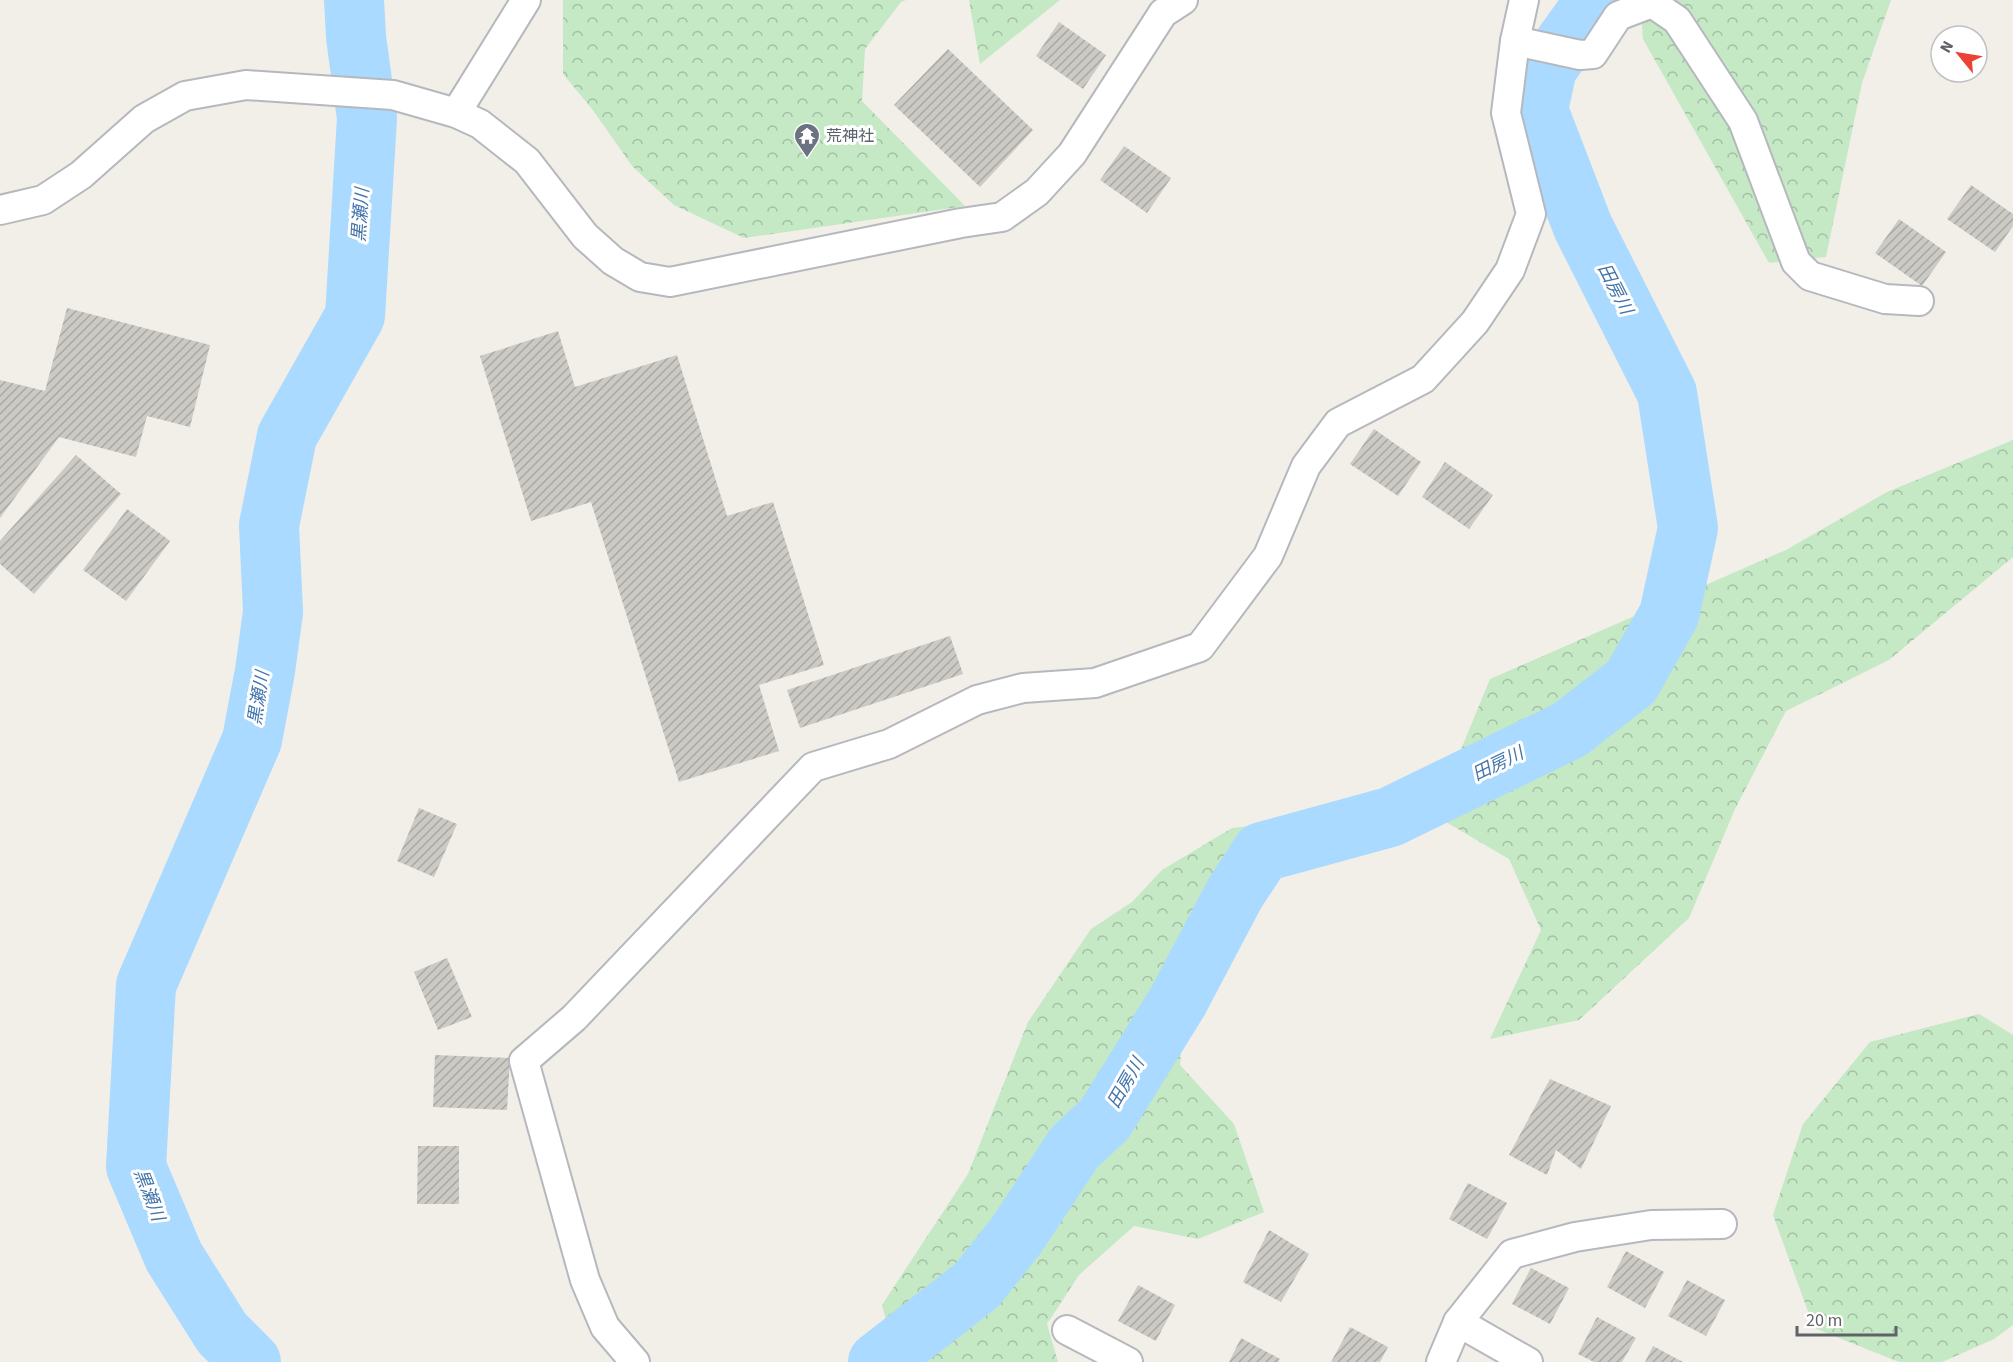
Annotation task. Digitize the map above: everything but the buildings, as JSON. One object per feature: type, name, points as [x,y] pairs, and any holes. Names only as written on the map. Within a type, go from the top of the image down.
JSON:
[{"type":"street","points":[[456,113],[526,0]]},
{"type":"street","points":[[0,210],[43,200],[81,176],[144,119],[184,96],[246,85],[393,95],[456,113],[480,124],[527,161],[585,236],[613,261],[640,277],[670,282],[1002,217],[1037,192],[1072,154],[1163,13],[1183,0]]},
{"type":"street","points":[[635,1362],[605,1327],[585,1280],[524,1061],[574,1018],[813,767],[889,744],[977,700],[1023,688],[1095,683],[1200,646],[1268,556],[1306,466],[1338,423],[1423,379],[1475,322],[1510,270],[1531,214],[1506,113],[1523,43],[1524,0]]},
{"type":"street","points":[[1523,43],[1580,55],[1593,54],[1618,16],[1652,3],[1677,20],[1743,121],[1796,262],[1810,276],[1885,299],[1919,302]]},
{"type":"street","points":[[1441,1362],[1458,1322],[1512,1254],[1575,1237],[1651,1225],[1722,1224]]},
{"type":"street","points":[[1458,1322],[1528,1362]]},
{"type":"street","points":[[1067,1330],[1128,1362]]},
{"type":"green space","points":[[563,0],[906,0],[901,2],[865,49],[862,101],[965,206],[744,238],[674,205],[633,167],[592,109],[563,74]]},
{"type":"green space","points":[[969,0],[1060,0],[980,64]]},
{"type":"green space","points":[[1640,0],[1891,0],[1862,83],[1826,257],[1769,263],[1643,39]]},
{"type":"green space","points":[[2013,440],[2013,557],[1889,660],[1786,711],[1735,809],[1689,918],[1579,1020],[1490,1039],[1541,930],[1509,859],[1434,815],[1490,679],[1786,550],[1887,492]]},
{"type":"green space","points":[[1284,822],[1291,844],[1186,985],[1180,1065],[1234,1124],[1264,1212],[1198,1239],[1134,1226],[1079,1275],[1047,1324],[1058,1362],[897,1362],[882,1305],[968,1174],[1028,1022],[1091,929],[1132,902],[1162,870],[1232,828]]},
{"type":"green space","points":[[1979,1014],[2013,1035],[2013,1325],[1994,1339],[1942,1362],[1899,1362],[1814,1328],[1773,1215],[1803,1124],[1870,1042]]},
{"type":"waterway","name":"黒瀬川","points":[[251,1362],[222,1333],[174,1257],[136,1167],[146,985],[252,740],[273,612],[269,525],[287,436],[355,316],[367,118],[356,37],[354,0]]},
{"type":"waterway","name":"田房川","points":[[878,1362],[977,1285],[1016,1236],[1074,1148],[1105,1119],[1178,1001],[1235,893],[1262,852],[1390,817],[1569,730],[1631,682],[1669,615],[1688,528],[1667,393],[1583,227],[1538,110],[1547,68],[1598,0]]},
{"type":"place","name":"荒神社","points":[[807,159]]}]
